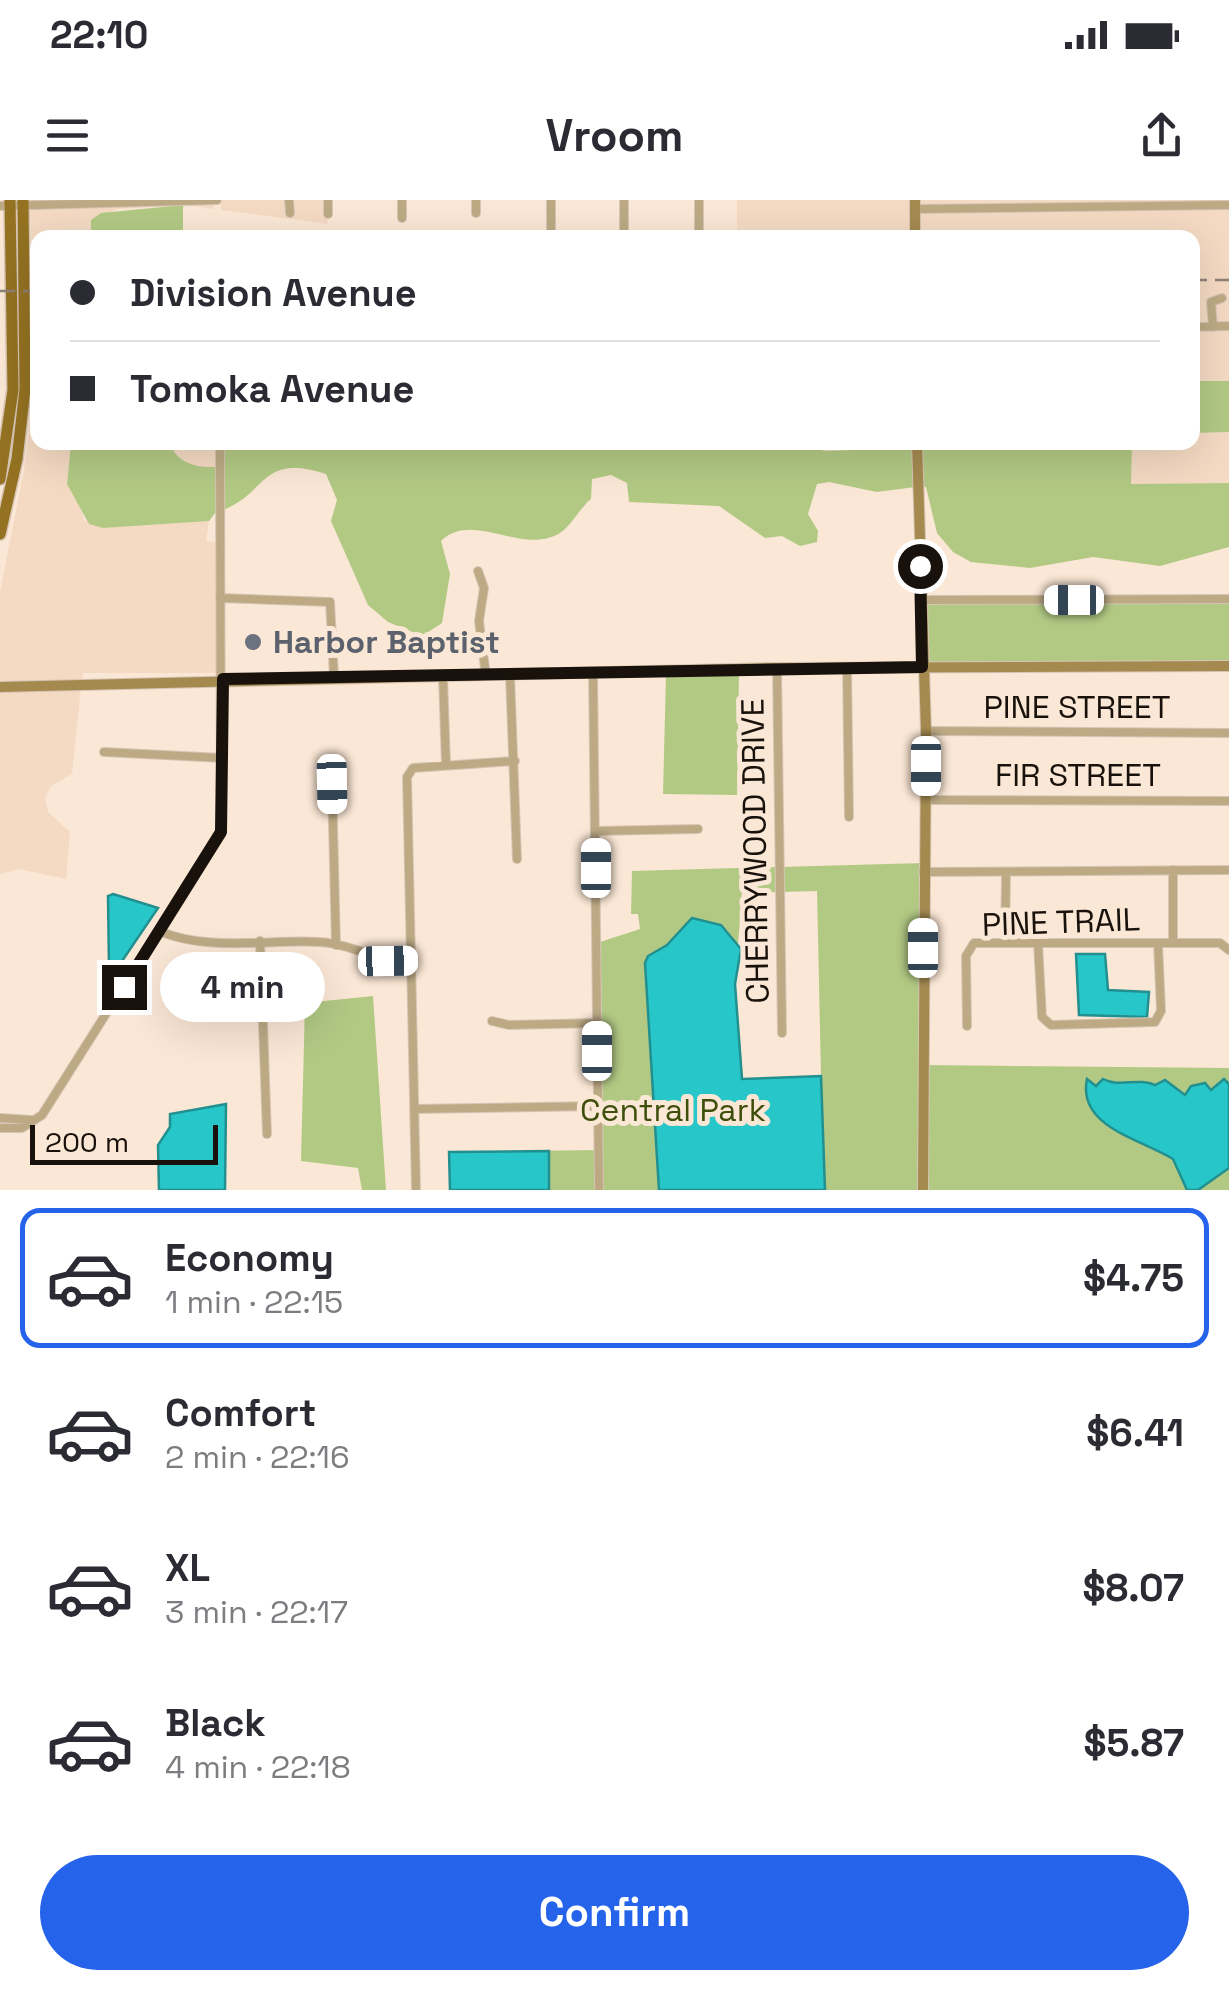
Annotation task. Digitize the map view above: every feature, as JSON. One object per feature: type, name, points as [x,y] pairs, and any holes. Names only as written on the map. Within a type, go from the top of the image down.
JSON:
[{"type":"main road","points":[[0,534],[19,345],[13,203]]},
{"type":"main road","points":[[0,479],[7,459]]},
{"type":"street","points":[[13,203],[217,200],[218,213]]},
{"type":"street","points":[[290,200],[290,213]]},
{"type":"street","points":[[328,200],[328,214]]},
{"type":"street","points":[[402,200],[402,218]]},
{"type":"street","points":[[476,200],[476,213]]},
{"type":"street","points":[[550,200],[551,230]]},
{"type":"street","points":[[624,200],[624,230]]},
{"type":"street","points":[[698,200],[699,230]]},
{"type":"street","points":[[916,230],[915,204],[1229,205]]},
{"type":"street","points":[[1213,326],[1211,302],[1222,298]]},
{"type":"street","points":[[1200,327],[1229,326]]},
{"type":"street","points":[[0,1128],[22,1128],[42,1115],[221,832],[220,450]]},
{"type":"street","points":[[918,450],[926,732],[922,1190]]},
{"type":"street","points":[[478,571],[484,588],[479,621],[486,676]]},
{"type":"street","points":[[220,598],[330,602],[334,676]]},
{"type":"street","points":[[920,600],[1229,600]]},
{"type":"street","points":[[0,687],[777,668],[1229,666]]},
{"type":"street","points":[[847,667],[849,817]]},
{"type":"street","name":"CHERRYWOOD DRIVE","points":[[777,668],[782,1033]]},
{"type":"street","points":[[593,672],[598,1190]]},
{"type":"street","points":[[510,675],[517,859]]},
{"type":"street","points":[[443,677],[446,765]]},
{"type":"street","name":"PINE STREET","points":[[926,732],[1229,733]]},
{"type":"street","points":[[104,752],[222,758]]},
{"type":"street","points":[[416,1190],[408,774],[413,768],[515,761]]},
{"type":"street","points":[[332,784],[336,945]]},
{"type":"street","name":"FIR STREET","points":[[926,800],[1229,801]]},
{"type":"street","points":[[596,830],[698,829]]},
{"type":"street","points":[[1172,870],[1173,943]]},
{"type":"street","points":[[923,872],[1229,870]]},
{"type":"street","points":[[1005,942],[1006,873]]},
{"type":"street","points":[[159,931],[183,942],[336,945],[364,956],[410,960]]},
{"type":"street","points":[[260,941],[267,1134]]},
{"type":"street","name":"PINE TRAIL","points":[[967,1026],[968,948],[974,943],[1220,943],[1229,950]]},
{"type":"street","points":[[1038,943],[1042,1017],[1052,1025],[1149,1025],[1159,1016],[1158,944]]},
{"type":"street","points":[[492,1020],[509,1025],[597,1023]]},
{"type":"street","points":[[414,1109],[598,1106]]},
{"type":"street","points":[[0,1118],[32,1120]]},
{"type":"shaded area","points":[[221,200],[286,200],[286,215],[293,216],[293,200],[325,200],[328,224],[221,210]]},
{"type":"shaded area","points":[[737,200],[911,200],[912,230],[737,230]]},
{"type":"shaded area","points":[[918,200],[1229,200],[1229,202],[919,206]]},
{"type":"shaded area","points":[[214,204],[214,209],[185,205],[118,209],[91,220],[91,230],[31,230],[30,208]]},
{"type":"shaded area","points":[[1229,209],[1229,323],[1216,323],[1215,304],[1226,300],[1224,294],[1208,300],[1209,323],[1200,323],[1200,230],[919,230],[919,212]]},
{"type":"shaded area","points":[[1200,330],[1229,330],[1229,381],[1200,381]]},
{"type":"shaded area","points":[[30,418],[30,450],[70,450],[67,483],[81,503],[84,520],[103,528],[209,521],[206,541],[216,542],[219,673],[83,673],[82,681],[0,683],[0,592]]},
{"type":"shaded area","points":[[1229,432],[1229,483],[1130,484],[1132,450],[1200,450],[1200,433]]},
{"type":"shaded area","points":[[216,450],[216,467],[194,468],[173,452]]},
{"type":"shaded area","points":[[81,687],[72,774],[51,786],[45,798],[48,812],[70,832],[66,879],[19,869],[0,874],[0,690]]},
{"type":"green space","points":[[183,205],[183,230],[91,230],[91,220],[101,213]]},
{"type":"green space","points":[[1200,381],[1229,381],[1229,432],[1200,433]]},
{"type":"green space","points":[[70,450],[174,450],[188,463],[216,467],[216,512],[209,521],[103,528],[89,524],[67,484]]},
{"type":"green space","points":[[226,450],[914,450],[915,487],[877,492],[829,482],[817,484],[808,514],[818,531],[817,542],[800,546],[782,536],[765,538],[719,506],[629,502],[627,483],[611,475],[592,479],[591,499],[560,533],[529,540],[468,530],[441,541],[450,574],[442,623],[422,636],[388,622],[368,605],[331,521],[337,500],[326,474],[288,468],[276,472],[238,503],[223,510]]},
{"type":"green space","points":[[921,450],[1132,450],[1131,484],[1229,483],[1229,547],[1160,566],[1093,557],[1030,568],[971,562],[953,552],[937,533],[926,487],[922,486]]},
{"type":"green space","points":[[1229,603],[1229,663],[926,664],[924,604]]},
{"type":"green space","points":[[739,673],[737,795],[663,794],[666,674]]},
{"type":"green space","name":"Central Park","points":[[923,863],[922,1065],[1229,1068],[1229,1190],[450,1190],[449,1152],[598,1150],[597,943],[640,929],[638,914],[631,914],[632,871]],"holes":[[[817,891],[821,1076],[743,1079],[735,984],[742,893]]]},
{"type":"green space","points":[[373,996],[386,1190],[362,1190],[358,1168],[301,1161],[305,1003]]},
{"type":"water","points":[[113,894],[158,908],[116,970],[109,967],[108,896]]},
{"type":"water","points":[[692,918],[721,925],[741,949],[735,984],[742,1079],[821,1076],[825,1190],[659,1190],[645,963]]},
{"type":"water","points":[[1076,954],[1105,954],[1108,990],[1149,992],[1147,1017],[1079,1015]]},
{"type":"water","points":[[1087,1079],[1096,1086],[1103,1079],[1155,1085],[1165,1080],[1185,1095],[1191,1086],[1205,1083],[1211,1090],[1224,1079],[1229,1084],[1229,1168],[1198,1190],[1187,1190],[1173,1159],[1101,1120],[1087,1095]]},
{"type":"water","points":[[226,1104],[225,1190],[159,1190],[158,1145],[170,1127],[170,1114]]},
{"type":"water","points":[[549,1151],[549,1190],[450,1190],[449,1152]]},
{"type":"railway","points":[[1200,280],[1229,280]]},
{"type":"railway","points":[[0,291],[30,291]]},
{"type":"place","name":"Harbor Baptist","points":[[253,642]]},
{"type":"route","points":[[124,987],[221,832],[223,679],[922,667],[920,566]]}]
